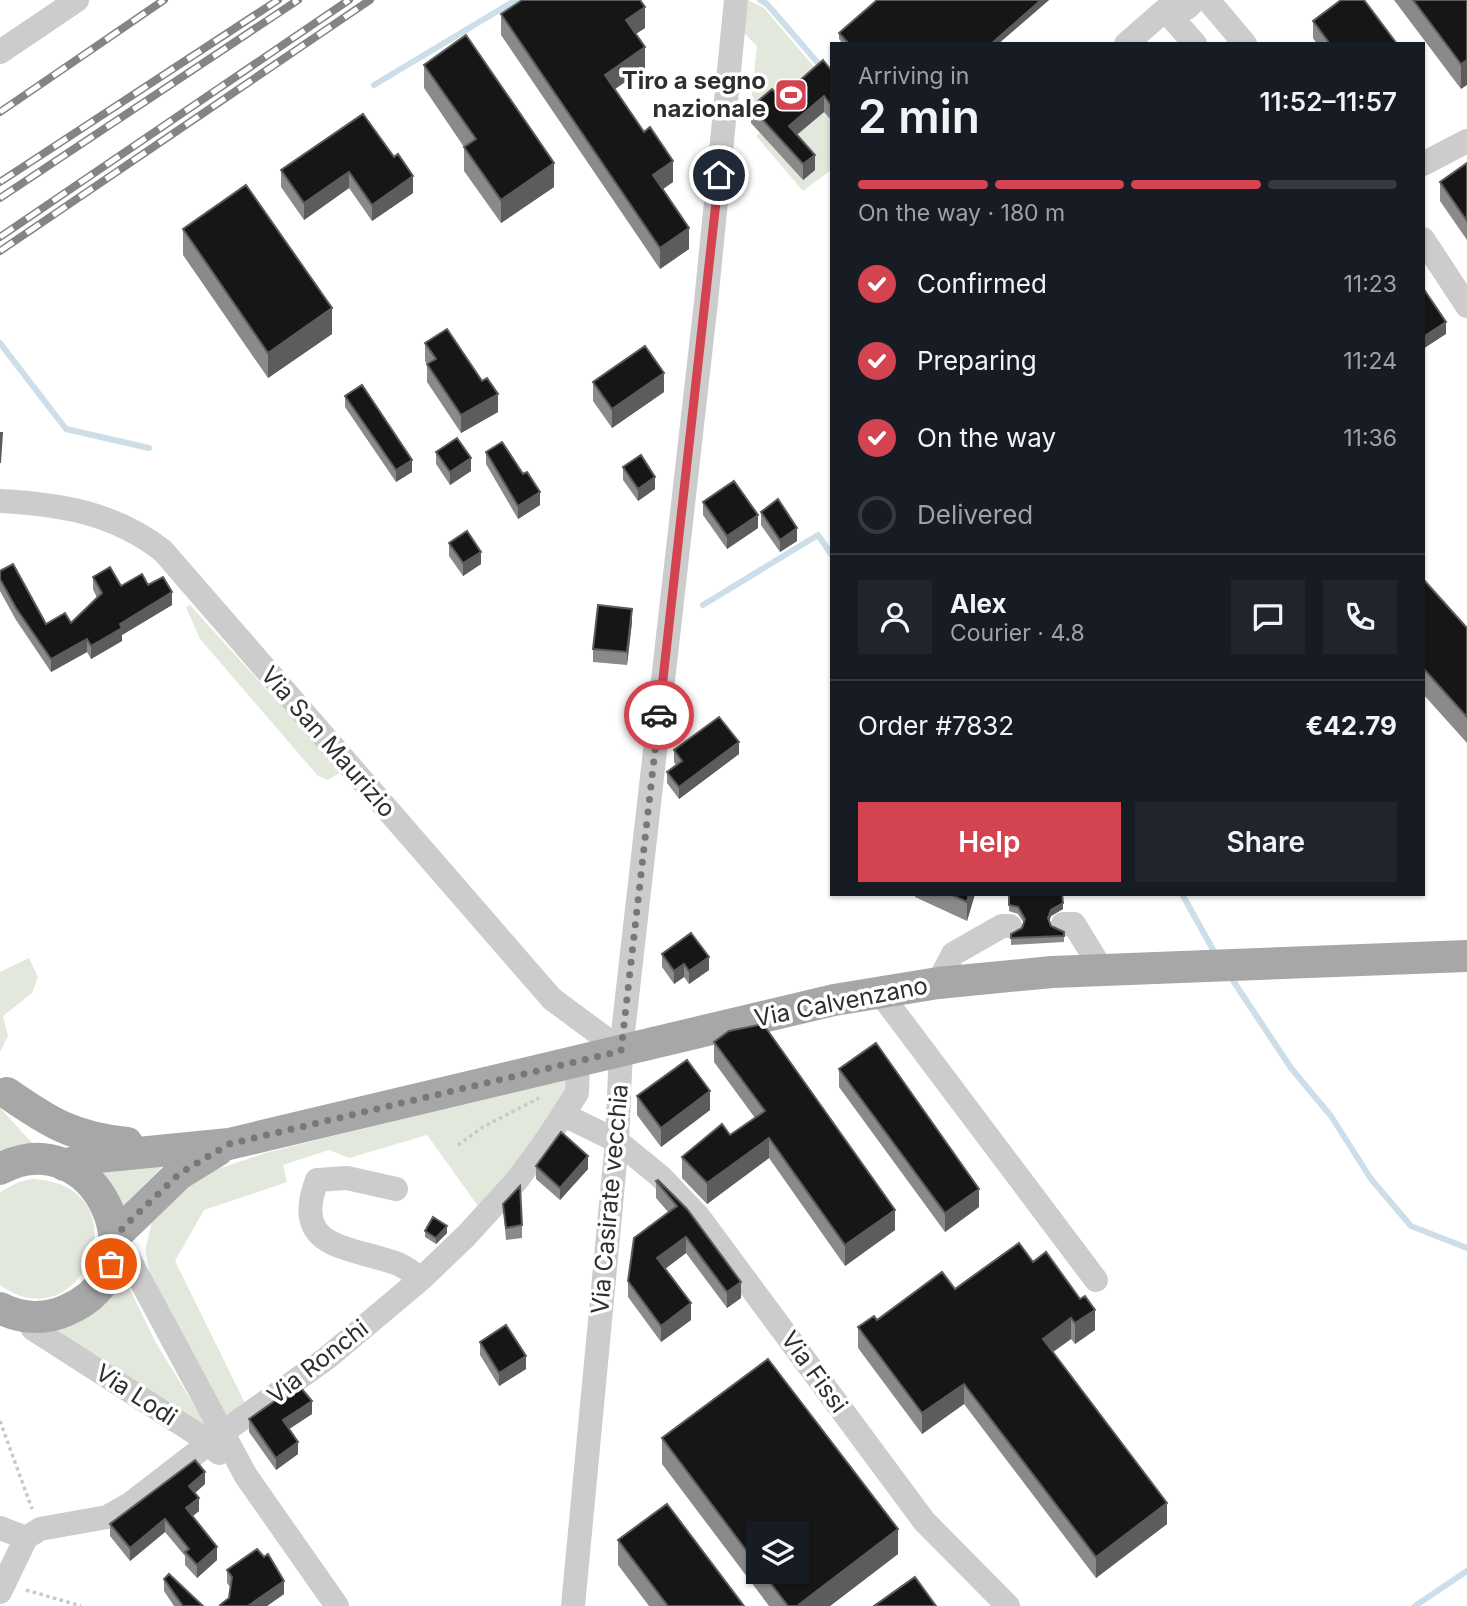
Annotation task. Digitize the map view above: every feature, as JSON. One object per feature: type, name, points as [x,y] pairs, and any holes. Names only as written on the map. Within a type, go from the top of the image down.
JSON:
[{"type":"main road","name":"Via Calvenzano","points":[[0,1169],[31,1160],[61,1164],[88,1158],[229,1144],[578,1070],[621,1051],[834,1000],[937,983],[1102,970],[1467,956]]},
{"type":"main road","points":[[3,1089],[51,1124],[79,1135],[185,1149]]},
{"type":"main road","points":[[3,1089],[61,1164],[95,1185],[113,1218],[115,1238],[106,1275],[83,1302],[51,1316],[11,1319]]},
{"type":"main road","name":"Via Calvenzano","points":[[115,1238],[179,1174],[229,1144]]},
{"type":"street","points":[[0,32],[47,0]]},
{"type":"street","points":[[0,52],[77,0]]},
{"type":"street","name":"Via Casirate vecchia","points":[[573,1606],[617,1141],[621,1051],[706,302],[736,0]]},
{"type":"street","points":[[1128,42],[1165,10],[1187,8],[1195,0]]},
{"type":"street","points":[[1208,0],[1243,42]]},
{"type":"street","points":[[1165,10],[1193,42]]},
{"type":"street","points":[[1425,163],[1467,141]]},
{"type":"street","points":[[1425,242],[1467,306]]},
{"type":"street","name":"Via San Maurizio","points":[[0,501],[39,503],[92,514],[142,534],[163,551],[552,999],[621,1051]]},
{"type":"street","points":[[1063,924],[1074,924],[1102,970]]},
{"type":"street","points":[[937,983],[953,954],[1002,926],[1010,926]]},
{"type":"street","points":[[880,993],[1096,1280]]},
{"type":"street","name":"Via Ronchi","points":[[33,1533],[107,1517],[130,1504],[215,1438],[327,1358],[421,1279],[466,1236],[517,1179],[577,1093],[578,1070]]},
{"type":"street","name":"Via Fissi","points":[[564,1115],[617,1141],[661,1177],[698,1216],[924,1521],[1008,1606]]},
{"type":"street","points":[[396,1189],[347,1178],[317,1180],[308,1204],[316,1231],[326,1242],[401,1265],[421,1279]]},
{"type":"street","name":"Via Lodi","points":[[115,1238],[128,1257],[215,1438],[246,1476],[337,1606]]},
{"type":"street","name":"Via Lodi","points":[[11,1319],[33,1329],[215,1438]]},
{"type":"street","points":[[0,1528],[33,1533],[10,1589]]},
{"type":"path","points":[[458,1145],[578,1070]]},
{"type":"path","points":[[0,1421],[33,1533]]},
{"type":"path","points":[[10,1589],[81,1606]]},
{"type":"shaded area","name":"Tiro a segno nazionale","points":[[748,0],[764,8],[830,86],[830,171],[803,191],[756,136],[760,133],[751,123],[753,121],[737,118],[738,103],[751,104],[757,46],[744,33]]},
{"type":"shaded area","points":[[190,605],[341,772],[328,780],[318,776],[200,639],[186,607]]},
{"type":"shaded area","points":[[29,958],[38,977],[32,993],[3,1016],[8,1036],[0,1052],[0,972]]},
{"type":"shaded area","points":[[559,1073],[572,1085],[512,1172],[478,1206],[427,1135],[349,1158],[329,1150],[283,1165],[287,1182],[204,1210],[175,1261],[245,1403],[228,1417],[150,1274],[145,1250],[153,1218],[177,1194],[212,1171],[269,1152],[410,1117]]},
{"type":"shaded area","points":[[0,1108],[36,1147],[0,1158]]},
{"type":"shaded area","points":[[91,1162],[167,1162],[121,1208]]},
{"type":"shaded area","points":[[32,1179],[67,1187],[87,1206],[95,1231],[91,1257],[77,1280],[57,1295],[30,1298],[0,1285],[0,1192],[19,1182]]},
{"type":"shaded area","points":[[122,1273],[156,1343],[208,1428],[56,1331]]},
{"type":"building","points":[[522,0],[640,0],[645,7],[626,20],[645,47],[605,75],[644,132],[650,127],[673,161],[653,175],[689,228],[660,248],[501,14]]},
{"type":"building","points":[[877,0],[1041,0],[993,42],[847,42],[839,33]]},
{"type":"building","points":[[1341,0],[1364,0],[1396,42],[1329,42],[1313,21]]},
{"type":"building","points":[[1413,0],[1467,0],[1467,60],[1461,64]]},
{"type":"building","points":[[466,35],[554,163],[501,200],[464,147],[476,139],[424,65]]},
{"type":"building","points":[[823,60],[830,69],[830,104],[824,96],[789,126],[815,155],[803,164],[751,107],[772,89],[781,97]]},
{"type":"building","points":[[363,114],[394,157],[398,154],[413,176],[372,205],[349,172],[304,203],[281,170]]},
{"type":"building","points":[[1467,163],[1467,221],[1440,182]]},
{"type":"building","points":[[246,185],[332,308],[268,353],[183,229]]},
{"type":"building","points":[[1425,291],[1446,322],[1425,336]]},
{"type":"building","points":[[447,329],[482,381],[487,378],[498,394],[461,415],[427,364],[436,359],[425,343]]},
{"type":"building","points":[[645,346],[664,373],[612,409],[593,382]]},
{"type":"building","points":[[362,385],[412,460],[396,470],[345,396]]},
{"type":"building","points":[[457,438],[471,458],[450,472],[436,452]]},
{"type":"building","points":[[502,442],[523,474],[527,472],[540,492],[518,506],[486,452]]},
{"type":"building","points":[[641,455],[655,477],[638,489],[623,467]]},
{"type":"building","points":[[734,481],[758,515],[727,536],[703,502]]},
{"type":"building","points":[[778,499],[797,528],[780,540],[761,512]]},
{"type":"building","points":[[467,531],[481,552],[463,563],[449,543]]},
{"type":"building","points":[[13,564],[46,624],[65,613],[71,623],[102,593],[93,577],[110,567],[121,586],[142,574],[148,585],[163,577],[172,592],[120,624],[122,628],[91,646],[87,639],[51,659],[0,579],[0,571]]},
{"type":"building","points":[[1425,581],[1467,628],[1467,717],[1425,670]]},
{"type":"building","points":[[598,605],[632,609],[627,652],[593,649]]},
{"type":"building","points":[[719,717],[739,742],[679,787],[667,772],[682,761],[674,750]]},
{"type":"building","points":[[954,896],[968,896],[967,902]]},
{"type":"building","points":[[1009,896],[1062,896],[1063,903],[1051,910],[1048,918],[1051,926],[1064,932],[1064,936],[1011,938],[1011,934],[1022,928],[1025,919],[1018,907],[1009,905]]},
{"type":"building","points":[[691,933],[709,957],[689,971],[684,964],[674,971],[662,954]]},
{"type":"building","points":[[763,1024],[895,1210],[845,1245],[769,1138],[707,1183],[682,1157],[722,1124],[730,1135],[765,1111],[714,1042],[729,1031]]},
{"type":"building","points":[[876,1043],[979,1189],[945,1213],[839,1069]]},
{"type":"building","points":[[687,1060],[710,1091],[661,1128],[637,1096]]},
{"type":"building","points":[[561,1132],[588,1156],[560,1188],[536,1166]]},
{"type":"building","points":[[656,1181],[687,1209],[741,1282],[727,1292],[686,1237],[657,1258],[691,1303],[661,1326],[628,1281],[634,1238],[677,1206]]},
{"type":"building","points":[[520,1186],[522,1225],[506,1228],[503,1204]]},
{"type":"building","points":[[433,1217],[447,1226],[436,1238],[425,1231]]},
{"type":"building","points":[[1019,1243],[1033,1262],[1046,1252],[1080,1299],[1085,1296],[1095,1310],[1075,1323],[1071,1318],[1043,1339],[1167,1503],[1096,1557],[964,1384],[922,1413],[858,1327],[874,1316],[877,1320],[942,1272],[955,1289]]},
{"type":"building","points":[[506,1325],[526,1356],[499,1373],[480,1342]]},
{"type":"building","points":[[768,1359],[898,1529],[797,1606],[788,1606],[771,1584],[809,1584],[809,1521],[746,1521],[746,1550],[662,1438]]},
{"type":"building","points":[[301,1388],[312,1401],[283,1420],[298,1442],[276,1458],[249,1419],[279,1398],[281,1402]]},
{"type":"building","points":[[195,1460],[205,1472],[189,1486],[199,1498],[186,1508],[217,1547],[197,1565],[185,1552],[189,1549],[165,1519],[130,1548],[110,1524]]},
{"type":"building","points":[[667,1504],[744,1606],[668,1606],[618,1540]]},
{"type":"building","points":[[257,1549],[264,1557],[268,1554],[284,1581],[248,1606],[221,1606],[229,1598],[232,1577],[227,1570]]},
{"type":"building","points":[[169,1574],[203,1606],[183,1606],[164,1579]]},
{"type":"building","points":[[915,1577],[936,1606],[874,1606]]},
{"type":"waterway","points":[[374,85],[516,0]]},
{"type":"waterway","points":[[760,0],[767,4],[830,77]]},
{"type":"waterway","points":[[0,343],[66,429],[149,448]]},
{"type":"waterway","points":[[703,605],[818,535],[830,553]]},
{"type":"waterway","points":[[1183,896],[1216,955]]},
{"type":"waterway","points":[[1230,976],[1291,1068],[1331,1116],[1371,1179],[1411,1226],[1467,1248]]},
{"type":"waterway","points":[[1415,1606],[1467,1571]]},
{"type":"railway","points":[[0,112],[164,0]]},
{"type":"railway","points":[[0,182],[278,0]]},
{"type":"railway","points":[[0,198],[298,0]]},
{"type":"railway","points":[[0,237],[349,0]]},
{"type":"railway","points":[[0,251],[370,0]]},
{"type":"way so far","points":[[111,1264],[115,1236],[179,1174],[229,1144],[621,1051],[659,715]]},
{"type":"place","name":"Tiro a segno nazionale","points":[[791,95]]},
{"type":"route","points":[[659,715],[719,175]]}]
